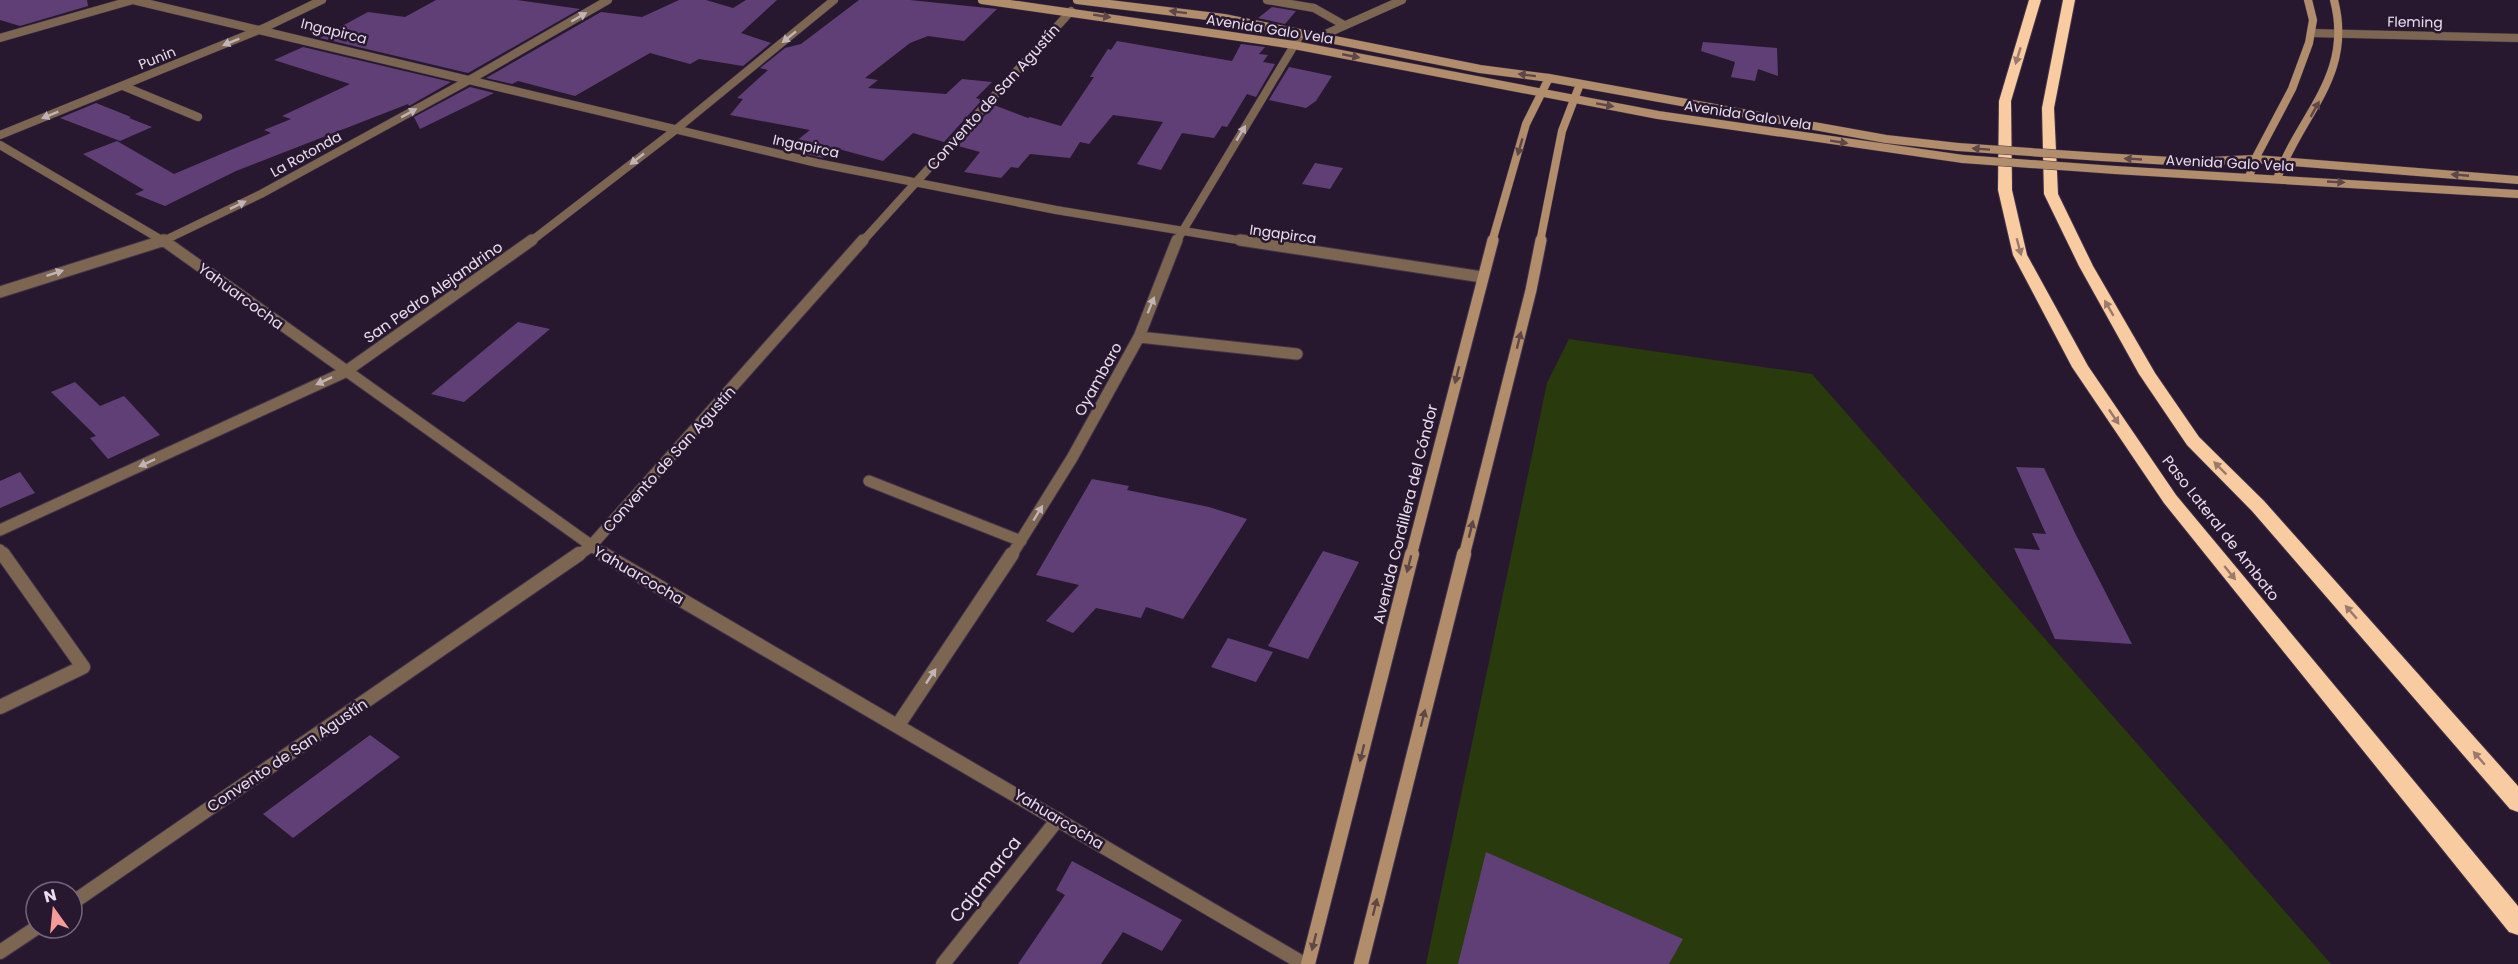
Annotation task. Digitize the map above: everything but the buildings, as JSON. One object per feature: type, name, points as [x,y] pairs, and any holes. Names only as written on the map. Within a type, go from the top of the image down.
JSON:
[{"type":"highway","name":"Paso Lateral de Ambato","points":[[2035,0],[2005,101],[2005,190],[2020,255],[2080,366],[2170,499],[2518,924]]},
{"type":"highway","points":[[2069,0],[2048,108],[2051,194],[2086,266],[2147,374],[2193,441],[2258,506],[2518,802]]},
{"type":"main road","name":"Avenida Galo Vela","points":[[982,0],[1224,18],[1480,69],[1549,78],[1886,139],[1958,147],[2102,157],[2188,162],[2254,159],[2518,180]]},
{"type":"main road","points":[[2249,177],[2254,159],[2292,89],[2311,33],[2313,20],[2308,0]]},
{"type":"main road","points":[[2277,179],[2283,161],[2324,92],[2338,55],[2341,34],[2334,0]]},
{"type":"main road","name":"Avenida Galo Vela","points":[[1074,6],[1670,116],[1963,159],[2518,195]]},
{"type":"main road","name":"Avenida Cordillera del Cóndor","points":[[1306,964],[1482,277],[1527,124],[1549,78]]},
{"type":"main road","points":[[1361,964],[1531,290],[1562,131],[1580,84]]},
{"type":"street","name":"Ingapirca","points":[[133,0],[264,28],[674,131],[914,183],[1180,233],[1482,277]]},
{"type":"street","points":[[0,38],[133,0]]},
{"type":"street","name":"Punin","points":[[0,135],[264,28],[322,0]]},
{"type":"street","name":"La Rotonda","points":[[0,292],[164,241],[261,194],[471,79],[608,0]]},
{"type":"street","name":"San Pedro Alejandrino","points":[[0,530],[345,372],[516,253],[674,131],[834,0]]},
{"type":"street","points":[[1267,0],[1314,8],[1344,25]]},
{"type":"street","points":[[1318,37],[1402,0]]},
{"type":"street","name":"Convento de San Agustín","points":[[84,895],[591,547],[1074,6]]},
{"type":"street","name":"Fleming","points":[[2311,33],[2518,38]]},
{"type":"street","name":"Oyambaro","points":[[898,725],[1021,541],[1072,458],[1139,337],[1180,233],[1301,34]]},
{"type":"street","points":[[123,86],[198,117]]},
{"type":"street","name":"Yahuarcocha","points":[[0,146],[164,241],[591,547],[1306,964]]},
{"type":"street","points":[[1139,337],[1297,354]]},
{"type":"street","points":[[869,481],[1021,541]]},
{"type":"street","points":[[0,550],[84,667],[0,707]]},
{"type":"street","name":"Cajamarca","points":[[942,964],[1058,819]]},
{"type":"street","points":[[0,952],[24,936]]},
{"type":"green space","points":[[1569,339],[1812,374],[2331,964],[1426,964],[1547,383]]}]
